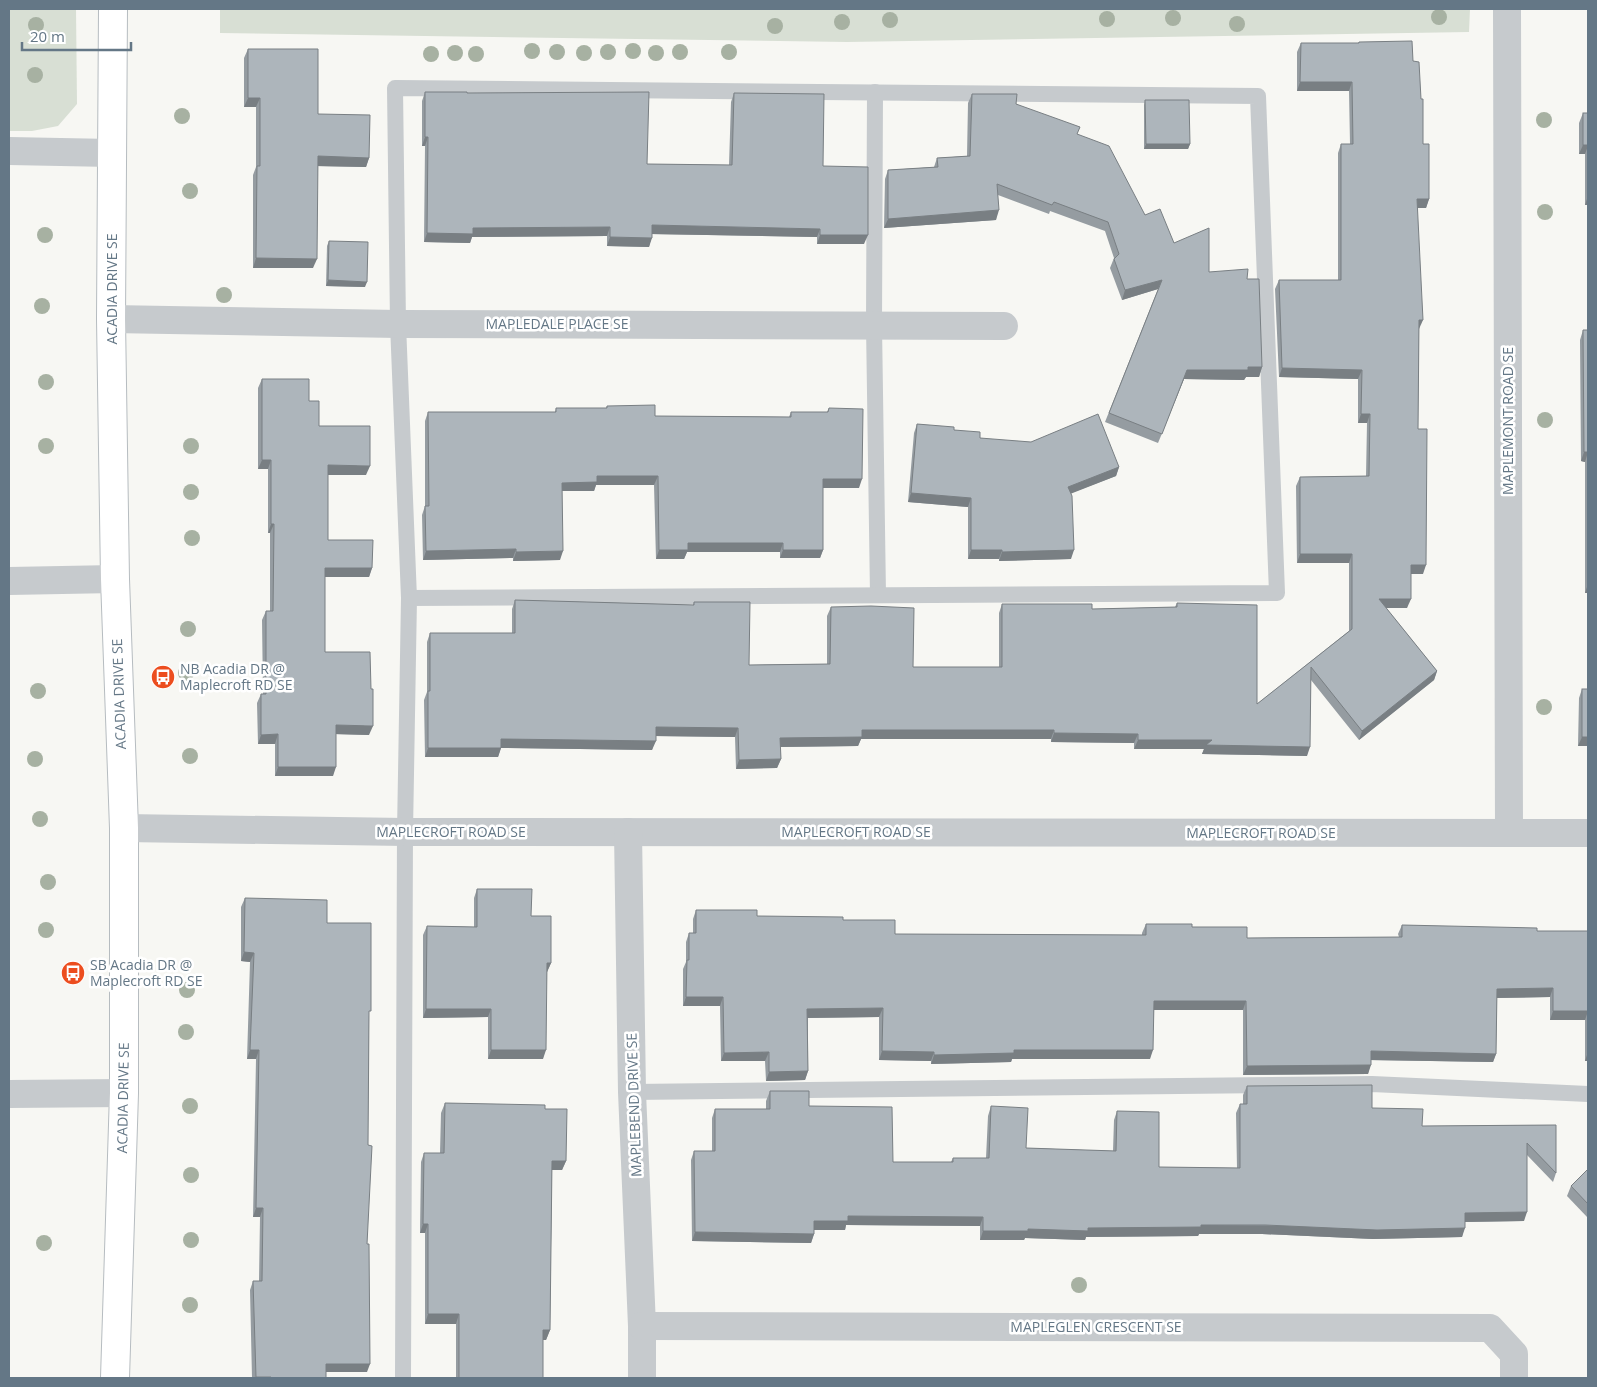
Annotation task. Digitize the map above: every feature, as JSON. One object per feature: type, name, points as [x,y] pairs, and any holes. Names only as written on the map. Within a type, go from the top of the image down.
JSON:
[{"type":"street","name":"ACADIA DRIVE SE","points":[[113,9],[111,319],[115,579],[124,828],[124,1093],[115,1378]]},
{"type":"street","name":"MAPLEMONT ROAD SE","points":[[1507,9],[1509,833]]},
{"type":"street","points":[[9,151],[112,153]]},
{"type":"street","name":"MAPLEDALE PLACE SE","points":[[111,319],[398,324],[1004,326]]},
{"type":"street","points":[[9,581],[115,579]]},
{"type":"street","name":"MAPLECROFT ROAD SE","points":[[124,828],[405,832],[1588,833]]},
{"type":"street","name":"MAPLEBEND DRIVE SE","points":[[628,832],[632,1092],[642,1326],[642,1378]]},
{"type":"street","points":[[9,1094],[124,1093]]},
{"type":"street","name":"MAPLEGLEN CRESCENT SE","points":[[642,1326],[1490,1328],[1514,1354],[1514,1378]]},
{"type":"lane","points":[[403,1378],[405,832],[409,598],[398,324],[396,88],[1258,96],[1277,594],[409,598]]},
{"type":"lane","points":[[875,92],[874,325],[878,595]]},
{"type":"lane","points":[[632,1092],[1372,1084],[1588,1094]]},
{"type":"shaded area","points":[[9,9],[76,9],[77,104],[58,126],[32,131],[9,131]]},
{"type":"shaded area","points":[[220,9],[1470,9],[1469,32],[847,42],[220,33]]},
{"type":"building","points":[[1412,41],[1413,61],[1419,62],[1421,99],[1423,99],[1423,144],[1429,144],[1429,199],[1417,199],[1423,320],[1419,320],[1418,429],[1427,429],[1426,565],[1411,565],[1411,599],[1379,599],[1437,671],[1362,731],[1311,667],[1310,747],[1206,745],[1212,740],[1138,740],[1138,734],[1054,733],[1054,730],[862,730],[862,737],[780,738],[781,759],[739,760],[738,728],[656,727],[656,741],[501,739],[501,748],[428,748],[430,633],[515,633],[515,600],[694,605],[694,602],[750,602],[749,665],[830,664],[831,607],[914,608],[913,667],[1002,667],[1002,604],[1092,604],[1092,609],[1177,607],[1177,603],[1257,605],[1257,704],[1352,629],[1352,554],[1300,554],[1300,477],[1369,476],[1370,414],[1361,414],[1362,370],[1282,368],[1279,280],[1341,280],[1341,144],[1353,144],[1352,82],[1300,82],[1301,43]]},
{"type":"building","points":[[248,49],[318,49],[318,114],[370,115],[369,158],[318,156],[317,259],[256,258],[257,166],[260,166],[260,98],[248,98]]},
{"type":"building","points":[[425,92],[649,92],[647,164],[732,165],[734,93],[824,94],[823,166],[868,167],[868,235],[820,235],[820,229],[652,225],[652,238],[610,237],[610,227],[473,228],[473,234],[427,233],[428,137],[425,137]]},
{"type":"building","points":[[972,94],[1017,94],[1016,104],[1080,127],[1077,134],[1109,146],[1145,215],[1160,209],[1174,243],[1209,228],[1209,272],[1248,269],[1247,279],[1259,279],[1262,367],[1248,367],[1248,370],[1187,370],[1162,434],[1109,413],[1162,280],[1125,290],[1114,259],[1119,254],[1108,222],[1054,202],[1052,205],[997,184],[999,210],[888,219],[888,170],[938,167],[937,158],[970,156]]},
{"type":"building","points":[[1145,100],[1189,100],[1190,144],[1146,144]]},
{"type":"building","points":[[1583,113],[1588,113],[1588,145],[1583,145]]},
{"type":"building","points":[[329,241],[368,242],[367,282],[328,280]]},
{"type":"building","points":[[1583,330],[1588,330],[1588,452],[1584,452]]},
{"type":"building","points":[[262,379],[309,379],[309,401],[319,401],[319,426],[370,426],[370,466],[328,465],[328,540],[373,540],[372,568],[325,568],[325,652],[370,652],[371,689],[373,689],[373,726],[336,725],[336,767],[278,767],[278,734],[261,735],[261,694],[266,694],[266,611],[273,611],[274,524],[271,524],[271,460],[262,460]]},
{"type":"building","points":[[655,405],[655,416],[791,417],[791,412],[828,412],[829,408],[863,409],[862,479],[823,479],[823,550],[783,550],[783,543],[688,543],[688,550],[659,550],[658,476],[597,476],[597,482],[562,483],[563,551],[516,552],[516,549],[426,551],[425,506],[429,506],[428,412],[556,412],[556,408],[607,408],[607,406]]},
{"type":"building","points":[[1098,414],[1119,467],[1068,487],[1072,496],[1074,550],[1002,552],[1002,550],[971,550],[971,498],[911,493],[917,424],[954,427],[954,430],[980,432],[980,438],[1031,442]]},
{"type":"building","points":[[1582,689],[1588,689],[1588,737],[1582,737]]},
{"type":"building","points":[[477,889],[532,889],[531,916],[551,916],[551,963],[547,963],[546,1050],[491,1050],[491,1009],[426,1009],[427,926],[477,927]]},
{"type":"building","points":[[245,898],[327,900],[327,923],[371,923],[368,1145],[372,1146],[367,1244],[369,1244],[370,1364],[326,1364],[326,1378],[256,1377],[253,1281],[262,1281],[263,1208],[256,1208],[259,1050],[250,1050],[254,953],[244,952]]},
{"type":"building","points":[[696,910],[757,910],[757,916],[843,917],[843,920],[895,920],[895,934],[1146,935],[1146,924],[1192,924],[1192,927],[1247,927],[1247,938],[1402,937],[1402,925],[1537,928],[1537,931],[1588,931],[1588,1011],[1553,1011],[1553,988],[1497,989],[1496,1054],[1371,1051],[1371,1065],[1247,1066],[1246,1001],[1154,1001],[1153,1050],[1014,1050],[1014,1053],[934,1055],[934,1052],[882,1051],[883,1008],[807,1009],[808,1071],[769,1072],[769,1052],[724,1053],[723,997],[686,997],[689,933],[696,933]]},
{"type":"building","points":[[1372,1085],[1372,1108],[1423,1109],[1422,1126],[1556,1125],[1556,1173],[1527,1143],[1527,1212],[1465,1213],[1465,1228],[1377,1230],[1265,1225],[1201,1225],[1201,1227],[1088,1228],[1088,1231],[1028,1229],[1028,1231],[983,1231],[983,1217],[848,1216],[848,1221],[814,1221],[814,1234],[695,1232],[694,1151],[715,1151],[715,1109],[770,1109],[770,1091],[809,1091],[809,1106],[892,1107],[893,1162],[953,1162],[953,1158],[989,1158],[991,1106],[1028,1108],[1026,1148],[1116,1151],[1117,1111],[1159,1112],[1159,1167],[1240,1168],[1240,1104],[1247,1104],[1247,1086]]},
{"type":"building","points":[[445,1103],[545,1105],[545,1109],[567,1109],[566,1161],[552,1161],[550,1330],[543,1330],[543,1378],[459,1378],[459,1314],[428,1314],[428,1224],[423,1224],[424,1153],[444,1153]]},
{"type":"building","points":[[1588,1169],[1588,1204],[1571,1186]]},
{"type":"place","name":"NB Acadia DR @ Maplecroft RD SE","points":[[163,677]]},
{"type":"place","name":"SB Acadia DR @ Maplecroft RD SE","points":[[73,973]]}]
